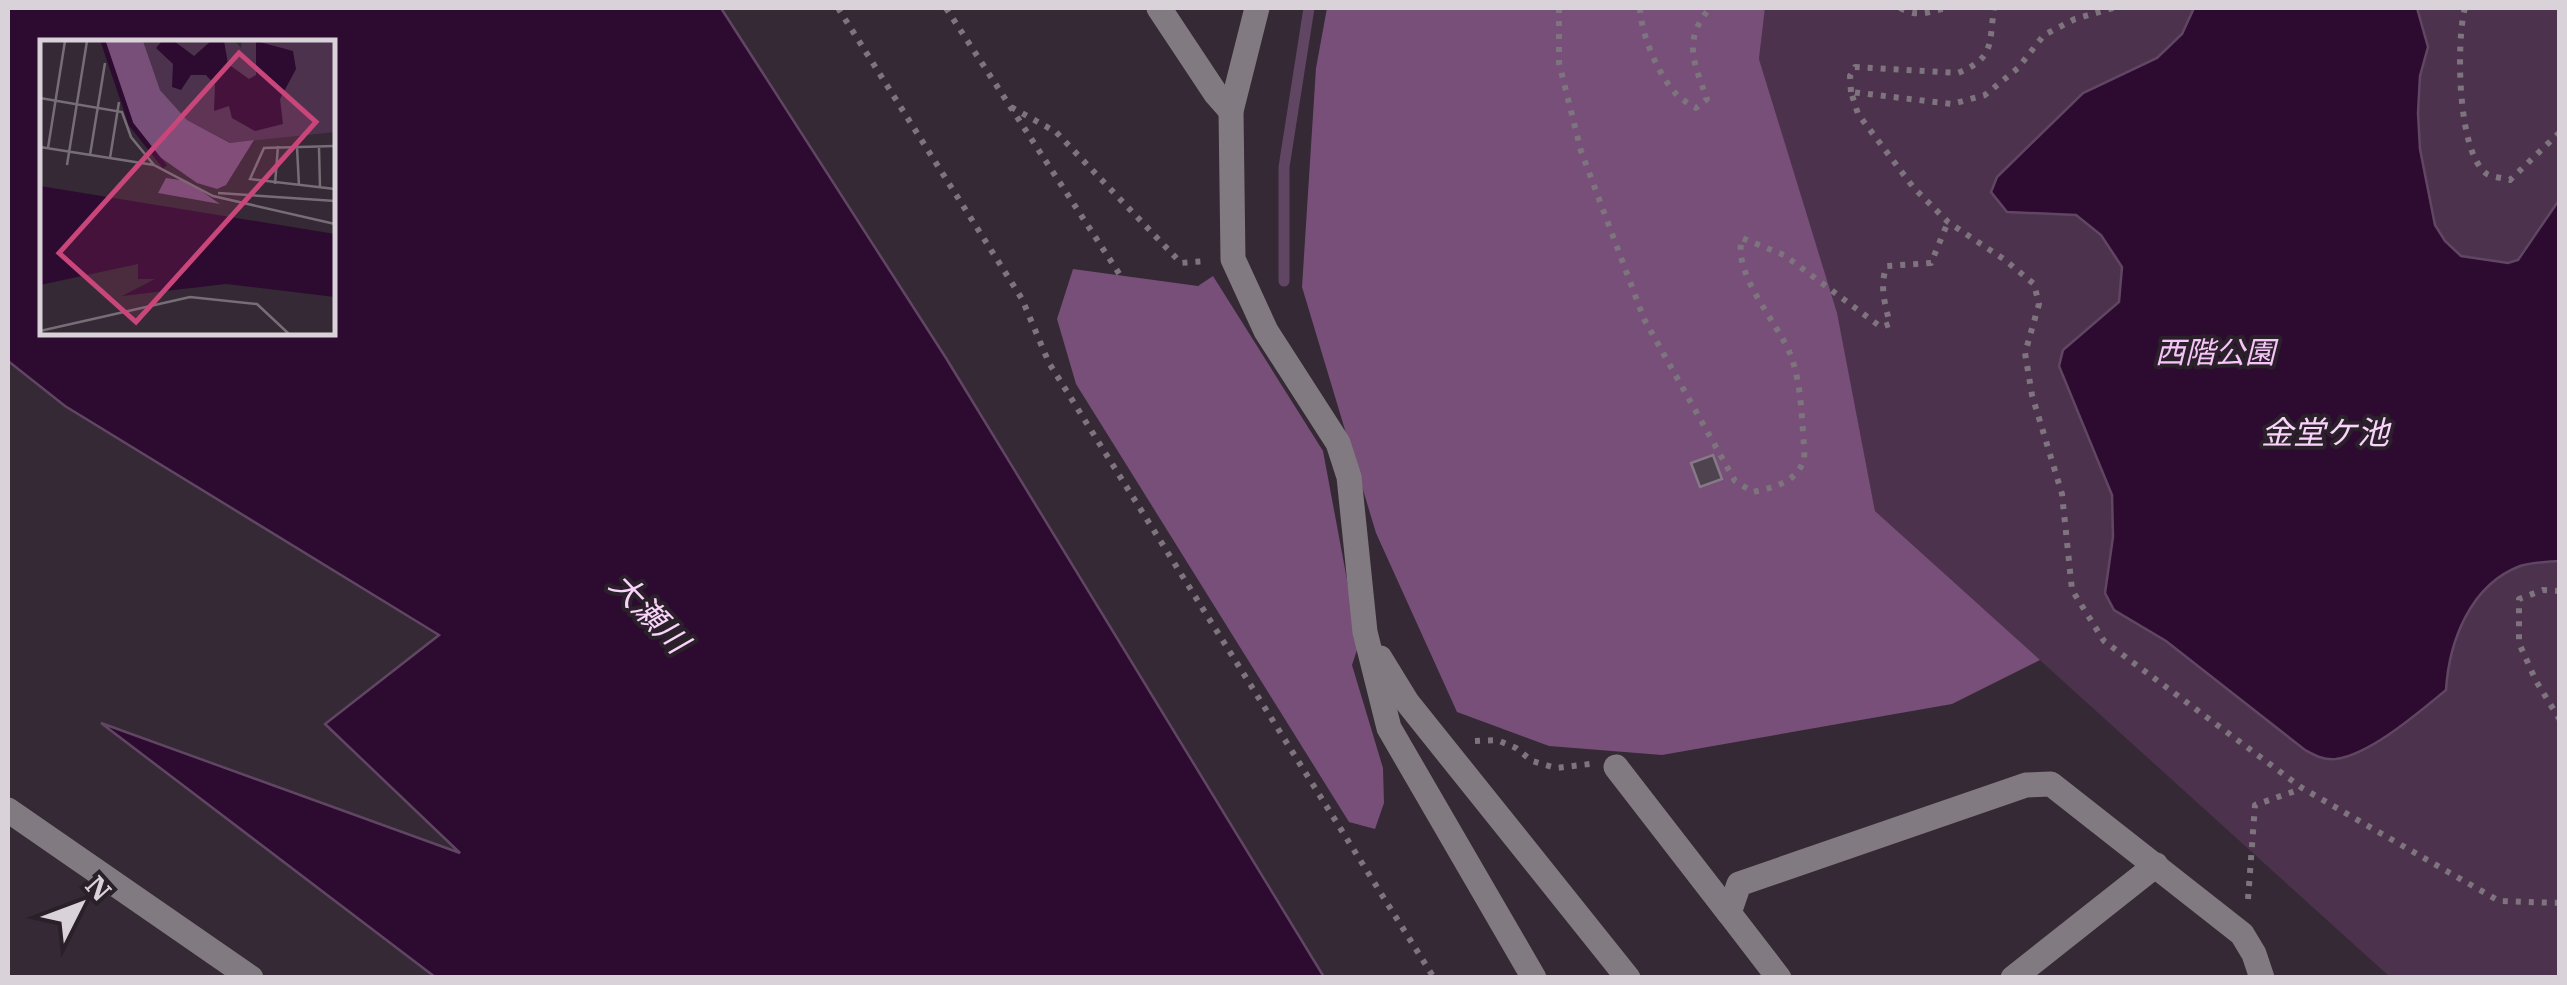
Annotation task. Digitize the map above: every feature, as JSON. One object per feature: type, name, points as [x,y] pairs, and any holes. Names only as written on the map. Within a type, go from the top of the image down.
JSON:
[{"type":"street","points":[[1160,8],[1230,111]]},
{"type":"street","points":[[1257,8],[1230,111],[1233,259],[1266,331],[1338,443],[1349,477],[1365,632],[1389,728],[1534,978]]},
{"type":"street","points":[[1365,632],[1407,702],[1628,978]]},
{"type":"street","points":[[1616,766],[1780,978]]},
{"type":"street","points":[[1729,913],[1740,884],[2026,785],[2051,784],[2242,934],[2262,978]]},
{"type":"street","points":[[8,810],[251,978]]},
{"type":"street","points":[[2013,978],[2156,865]]},
{"type":"path","points":[[838,8],[1022,300],[1049,363],[1434,978]]},
{"type":"path","points":[[946,8],[1122,278]]},
{"type":"path","points":[[1559,8],[1559,64],[1581,151],[1644,319],[1734,481],[1753,492],[1778,487],[1804,461],[1800,390],[1790,354],[1746,274],[1739,248],[1742,238],[1784,254],[1881,327],[1890,324],[1884,298],[1883,273],[1887,266],[1931,263],[1948,222]]},
{"type":"path","points":[[1640,8],[1641,28],[1662,73],[1678,96],[1696,108],[1706,99],[1691,55],[1697,23],[1710,8]]},
{"type":"path","points":[[1900,8],[1927,14],[1945,8]]},
{"type":"path","points":[[1994,8],[1987,54],[1974,66],[1958,73],[1855,66],[1850,76],[1851,92],[1858,114],[1913,188],[1948,222],[2034,284],[2039,304],[2026,353],[2032,396],[2062,494],[2072,590],[2104,642],[2302,788],[2499,901],[2560,902]]},
{"type":"path","points":[[1851,92],[1952,104],[1985,95],[2018,68],[2044,35],[2075,19],[2113,8]]},
{"type":"path","points":[[2465,8],[2460,94],[2470,153],[2487,174],[2510,180],[2560,132]]},
{"type":"path","points":[[1010,106],[1056,132],[1181,263],[1233,259]]},
{"type":"path","points":[[2560,590],[2543,590],[2519,599],[2519,643],[2536,682],[2560,720]]},
{"type":"path","points":[[1441,744],[1497,740],[1532,761],[1556,768],[1582,764],[1616,766]]},
{"type":"path","points":[[2242,934],[2256,805],[2302,788]]},
{"type":"green space","name":"西階公園","points":[[1765,8],[2559,8],[2559,977],[2390,977],[1875,511],[1836,313],[1759,59]]},
{"type":"shaded area","points":[[1327,8],[1765,8],[1759,59],[1837,313],[1875,511],[2040,660],[1952,704],[1662,755],[1549,746],[1457,712],[1376,533],[1302,287],[1316,68]]},
{"type":"shaded area","points":[[1073,269],[1198,286],[1213,276],[1323,451],[1359,644],[1352,665],[1383,768],[1384,803],[1375,829],[1349,822],[1076,384],[1057,319]]},
{"type":"water","name":"大瀬川","points":[[8,8],[721,8],[946,358],[1324,977],[435,977],[101,723],[460,853],[325,724],[439,635],[65,406],[8,361]]},
{"type":"water","name":"金堂ケ池","points":[[2194,8],[2417,8],[2428,47],[2420,76],[2420,149],[2435,225],[2445,241],[2461,256],[2508,263],[2518,260],[2559,200],[2559,561],[2520,566],[2488,587],[2465,617],[2452,653],[2446,690],[2379,741],[2336,759],[2305,750],[2166,641],[2114,610],[2105,593],[2113,537],[2112,495],[2059,366],[2063,350],[2119,302],[2122,267],[2101,235],[2076,215],[2007,212],[1991,192],[1997,177],[2083,93],[2157,58],[2182,34]]},
{"type":"building","points":[[1713,455],[1722,479],[1700,487],[1691,463]]},
{"type":"waterway","points":[[1284,281],[1284,167],[1309,8]]}]
